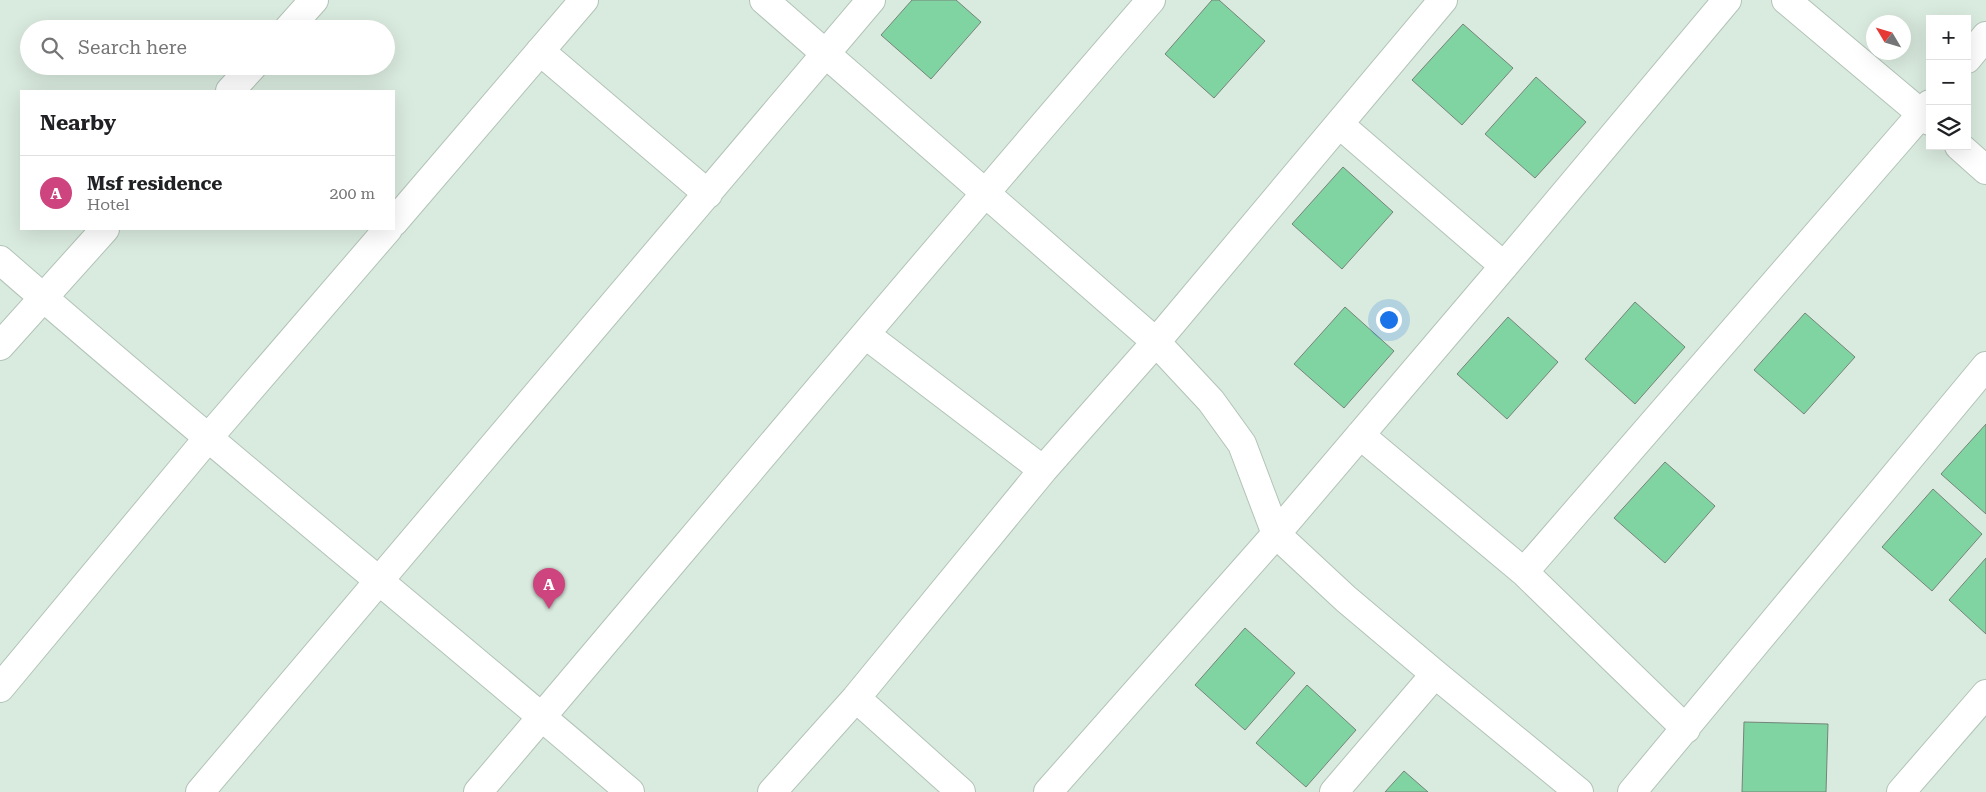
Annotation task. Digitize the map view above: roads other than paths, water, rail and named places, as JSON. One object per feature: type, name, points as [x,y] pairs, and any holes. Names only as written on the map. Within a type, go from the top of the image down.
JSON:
[{"type":"street","points":[[296,20],[314,0]]},
{"type":"street","points":[[764,0],[1156,342],[1211,401],[1242,444],[1276,534],[1346,599],[1579,792]]},
{"type":"street","points":[[200,792],[871,0]]},
{"type":"street","points":[[478,792],[866,335],[985,191],[1151,0]]},
{"type":"street","points":[[772,792],[856,698],[1043,470],[1156,342],[1443,0]]},
{"type":"street","points":[[1048,792],[1276,534],[1727,0]]},
{"type":"street","points":[[1786,0],[1926,112]]},
{"type":"street","points":[[395,221],[540,51],[575,3]]},
{"type":"street","points":[[1971,54],[1986,36]]},
{"type":"street","points":[[540,51],[708,194]]},
{"type":"street","points":[[231,90],[245,75]]},
{"type":"street","points":[[1524,572],[1926,114]]},
{"type":"street","points":[[1339,124],[1504,266]]},
{"type":"street","points":[[1964,150],[1986,170]]},
{"type":"street","points":[[0,346],[104,230]]},
{"type":"street","points":[[0,688],[208,438],[387,230]]},
{"type":"street","points":[[0,260],[208,438],[542,716],[630,792]]},
{"type":"street","points":[[866,335],[1043,470]]},
{"type":"street","points":[[1632,792],[1986,366]]},
{"type":"street","points":[[1360,435],[1524,572],[1686,728]]},
{"type":"street","points":[[1334,792],[1435,674]]},
{"type":"street","points":[[1901,792],[1986,694]]},
{"type":"street","points":[[856,698],[961,792]]},
{"type":"place","name":"Msf residence","points":[[549,609]]}]
